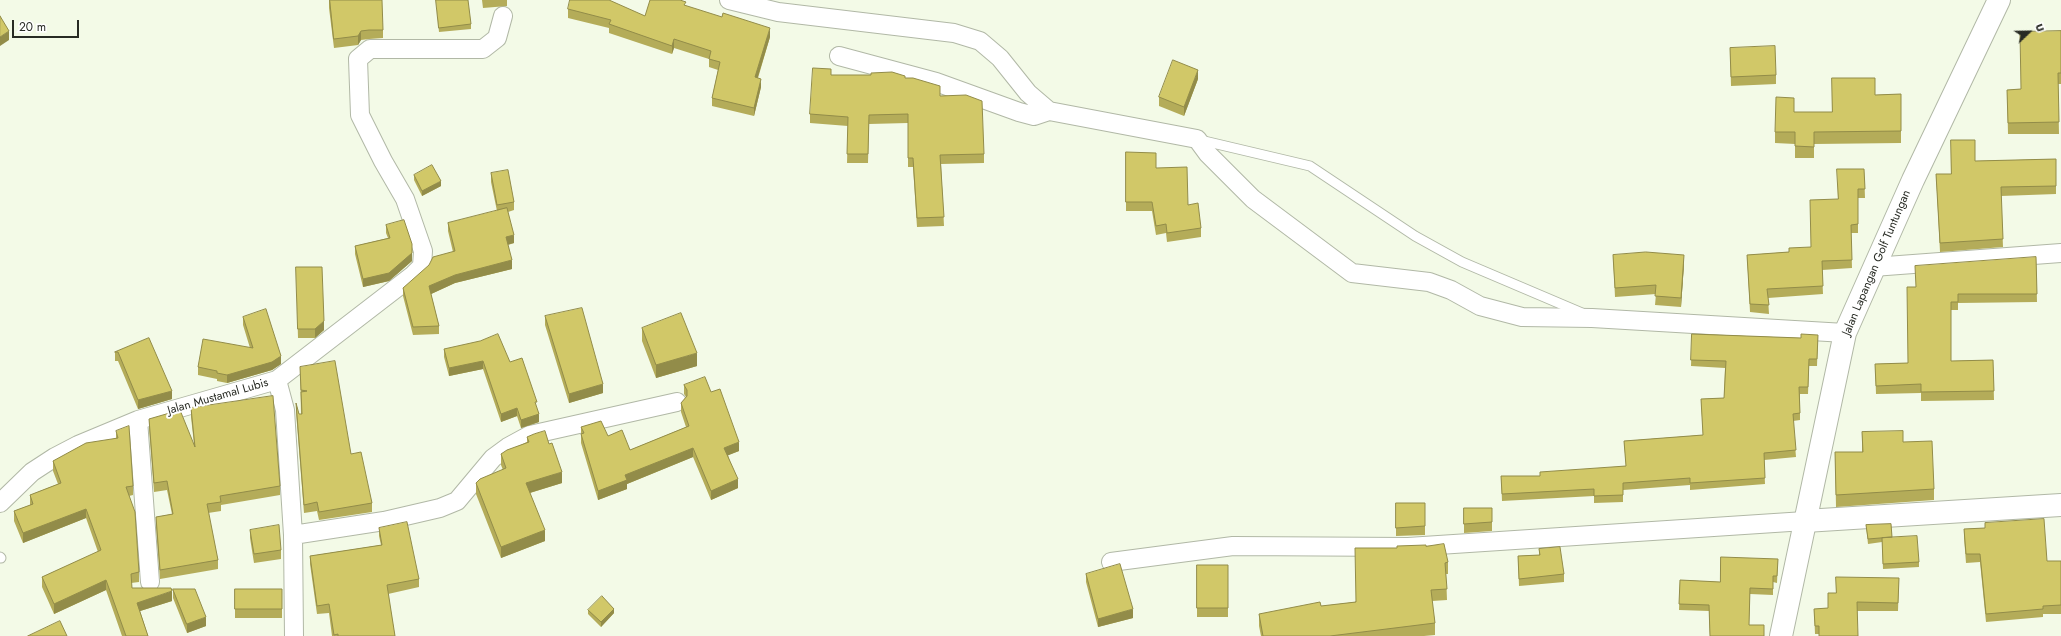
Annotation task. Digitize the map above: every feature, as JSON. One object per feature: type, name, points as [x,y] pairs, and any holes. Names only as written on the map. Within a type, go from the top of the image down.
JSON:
[{"type":"main road","name":"Jalan Lapangan Golf Tuntungan","points":[[1781,636],[1845,333],[1913,180],[1999,0]]},
{"type":"main road","points":[[1805,521],[2061,505]]},
{"type":"street","points":[[729,0],[778,12],[954,33],[972,37],[1000,58],[1028,93],[1049,111]]},
{"type":"street","points":[[277,380],[390,294],[422,266],[423,251],[405,199],[382,162],[360,115],[358,59],[370,49],[483,50],[496,38],[503,16]]},
{"type":"street","points":[[839,56],[936,82],[1034,116],[1049,111],[1197,139],[1208,154],[1253,199],[1352,272],[1429,282],[1451,290],[1480,306],[1522,317],[1592,318],[1845,333]]},
{"type":"street","points":[[1873,268],[2061,254]]},
{"type":"street","name":"Jalan Mustamal Lubis","points":[[0,503],[32,472],[55,457],[138,420],[277,380],[284,410],[293,535],[294,636]]},
{"type":"street","points":[[293,535],[384,521],[440,508],[458,502],[493,458],[508,447],[530,435],[677,402]]},
{"type":"street","points":[[138,420],[150,582]]},
{"type":"street","points":[[1111,562],[1233,546],[1408,546],[1805,521]]},
{"type":"lane","points":[[1197,139],[1310,166],[1415,236],[1462,262],[1592,318]]},
{"type":"building","points":[[330,0],[382,0],[383,30],[361,31],[358,36],[334,39]]},
{"type":"building","points":[[436,0],[468,0],[471,24],[439,28]]},
{"type":"building","points":[[570,0],[609,0],[645,16],[650,0],[680,0],[686,2],[684,5],[722,17],[723,13],[770,28],[755,77],[761,79],[754,108],[712,98],[720,62],[709,59],[711,51],[674,39],[672,46],[609,24],[611,20],[568,9]]},
{"type":"building","points":[[0,16],[9,31],[0,37]]},
{"type":"building","points":[[2061,31],[2061,73],[2058,73],[2059,122],[2008,123],[2007,90],[2021,89],[2020,32]]},
{"type":"building","points":[[1775,46],[1776,75],[1731,77],[1730,48]]},
{"type":"building","points":[[1173,60],[1198,70],[1184,107],[1159,97]]},
{"type":"building","points":[[813,68],[831,69],[831,75],[871,75],[871,73],[892,72],[905,76],[905,78],[913,78],[940,86],[940,96],[966,95],[982,101],[984,154],[940,155],[944,217],[917,218],[913,158],[908,158],[908,114],[869,115],[868,154],[847,154],[848,117],[810,114]]},
{"type":"building","points":[[1832,78],[1875,78],[1875,95],[1901,94],[1901,131],[1814,132],[1814,147],[1795,146],[1795,132],[1775,132],[1776,97],[1794,98],[1794,112],[1832,112]]},
{"type":"building","points":[[1951,140],[1975,140],[1975,161],[2056,159],[2056,186],[2001,187],[2003,239],[1940,243],[1936,174],[1951,174]]},
{"type":"building","points":[[1126,152],[1156,153],[1156,168],[1187,167],[1188,205],[1198,203],[1201,228],[1167,233],[1166,224],[1156,226],[1152,202],[1126,202]]},
{"type":"building","points":[[432,165],[441,181],[422,191],[414,175]]},
{"type":"building","points":[[1837,169],[1864,169],[1865,189],[1858,189],[1858,224],[1851,225],[1852,260],[1822,261],[1823,286],[1767,289],[1769,305],[1750,304],[1747,255],[1789,252],[1789,248],[1811,247],[1810,200],[1838,199]]},
{"type":"building","points":[[508,170],[514,202],[497,205],[491,173]]},
{"type":"building","points":[[507,208],[514,235],[506,237],[512,260],[455,275],[429,286],[439,326],[413,327],[403,288],[429,265],[433,257],[455,251],[448,223]]},
{"type":"building","points":[[404,220],[412,244],[412,253],[389,273],[363,279],[355,246],[390,238],[386,225]]},
{"type":"building","points":[[1646,252],[1684,255],[1681,298],[1655,296],[1656,285],[1615,288],[1613,255]]},
{"type":"building","points":[[2036,257],[2037,294],[1958,294],[1958,302],[1951,302],[1951,361],[1993,360],[1994,391],[1921,392],[1921,384],[1876,386],[1875,364],[1908,363],[1907,287],[1916,287],[1915,266]]},
{"type":"building","points":[[296,267],[322,267],[324,321],[315,329],[298,329]]},
{"type":"building","points":[[582,308],[603,384],[569,394],[545,316]]},
{"type":"building","points":[[266,309],[281,356],[272,362],[227,375],[198,367],[203,339],[253,348],[243,317]]},
{"type":"building","points":[[681,313],[697,353],[656,365],[642,328]]},
{"type":"building","points":[[498,334],[510,362],[522,358],[537,402],[535,402],[539,414],[521,420],[517,408],[501,414],[483,361],[449,368],[444,349],[480,341]]},
{"type":"building","points":[[1692,334],[1801,338],[1801,334],[1818,335],[1817,359],[1809,359],[1808,387],[1799,387],[1800,413],[1793,414],[1796,450],[1764,453],[1765,478],[1690,483],[1690,478],[1623,483],[1623,495],[1594,496],[1594,489],[1502,494],[1501,476],[1540,476],[1540,472],[1626,466],[1624,441],[1703,435],[1701,399],[1724,398],[1726,361],[1691,360]]},
{"type":"building","points":[[149,338],[172,391],[138,400],[118,352],[115,352]]},
{"type":"building","points":[[335,361],[351,454],[361,452],[372,503],[319,512],[317,502],[304,505],[296,403],[299,414],[302,414],[301,392],[307,391],[301,390],[300,367]]},
{"type":"building","points":[[705,377],[711,392],[720,389],[739,442],[724,448],[738,479],[711,491],[693,448],[625,475],[627,480],[598,491],[581,434],[584,433],[581,427],[601,421],[608,436],[622,430],[630,450],[689,426],[681,403],[687,396],[687,390],[684,385]]},
{"type":"building","points":[[273,396],[280,486],[220,496],[221,502],[207,504],[218,560],[160,570],[156,517],[173,514],[167,481],[154,483],[149,419],[180,410],[195,447],[191,408]]},
{"type":"building","points":[[129,426],[133,486],[126,487],[135,512],[139,572],[131,574],[132,588],[171,588],[172,591],[137,603],[148,636],[126,636],[106,580],[54,604],[42,577],[101,550],[86,509],[23,533],[14,511],[33,504],[30,495],[61,483],[53,461],[86,443],[118,438],[116,431]]},
{"type":"building","points":[[545,431],[549,444],[552,443],[562,472],[526,483],[545,530],[501,547],[476,483],[480,479],[506,468],[501,454],[507,450],[529,442],[527,437]]},
{"type":"building","points":[[1903,431],[1903,442],[1932,441],[1934,489],[1836,495],[1835,452],[1863,452],[1862,432]]},
{"type":"building","points":[[1396,503],[1425,503],[1425,526],[1396,528]]},
{"type":"building","points":[[1464,508],[1492,508],[1492,522],[1464,524]]},
{"type":"building","points":[[2044,519],[2047,561],[2061,561],[2061,605],[2043,606],[2043,609],[1986,614],[1980,554],[1966,554],[1964,529],[1985,528],[1985,523]]},
{"type":"building","points":[[407,522],[419,579],[387,585],[395,636],[334,635],[329,604],[317,606],[310,556],[382,545],[379,528]]},
{"type":"building","points":[[1891,524],[1892,537],[1868,539],[1866,525]]},
{"type":"building","points":[[279,525],[281,550],[254,554],[250,530]]},
{"type":"building","points":[[1917,536],[1919,562],[1883,564],[1882,538]]},
{"type":"building","points":[[1444,544],[1448,562],[1445,563],[1447,589],[1431,590],[1435,623],[1330,636],[1263,636],[1259,614],[1320,602],[1321,606],[1356,602],[1355,548],[1397,548],[1397,546],[1426,546]]},
{"type":"building","points":[[1560,547],[1564,574],[1519,579],[1518,556],[1540,555],[1539,549]]},
{"type":"building","points":[[1721,557],[1778,559],[1777,576],[1773,576],[1773,589],[1750,588],[1749,625],[1764,625],[1764,636],[1710,636],[1709,605],[1679,604],[1680,580],[1720,582]]},
{"type":"building","points":[[1120,564],[1133,609],[1098,619],[1086,574]]},
{"type":"building","points":[[1197,565],[1228,565],[1228,608],[1197,608]]},
{"type":"building","points":[[1836,577],[1899,578],[1898,603],[1857,602],[1858,636],[1819,636],[1819,626],[1815,626],[1814,609],[1828,608],[1828,593],[1836,593]]},
{"type":"building","points":[[173,589],[195,589],[206,617],[187,624]]},
{"type":"building","points":[[235,589],[282,589],[282,609],[235,609]]},
{"type":"building","points":[[602,596],[614,609],[601,622],[588,610]]},
{"type":"building","points":[[60,621],[67,636],[28,636]]}]
